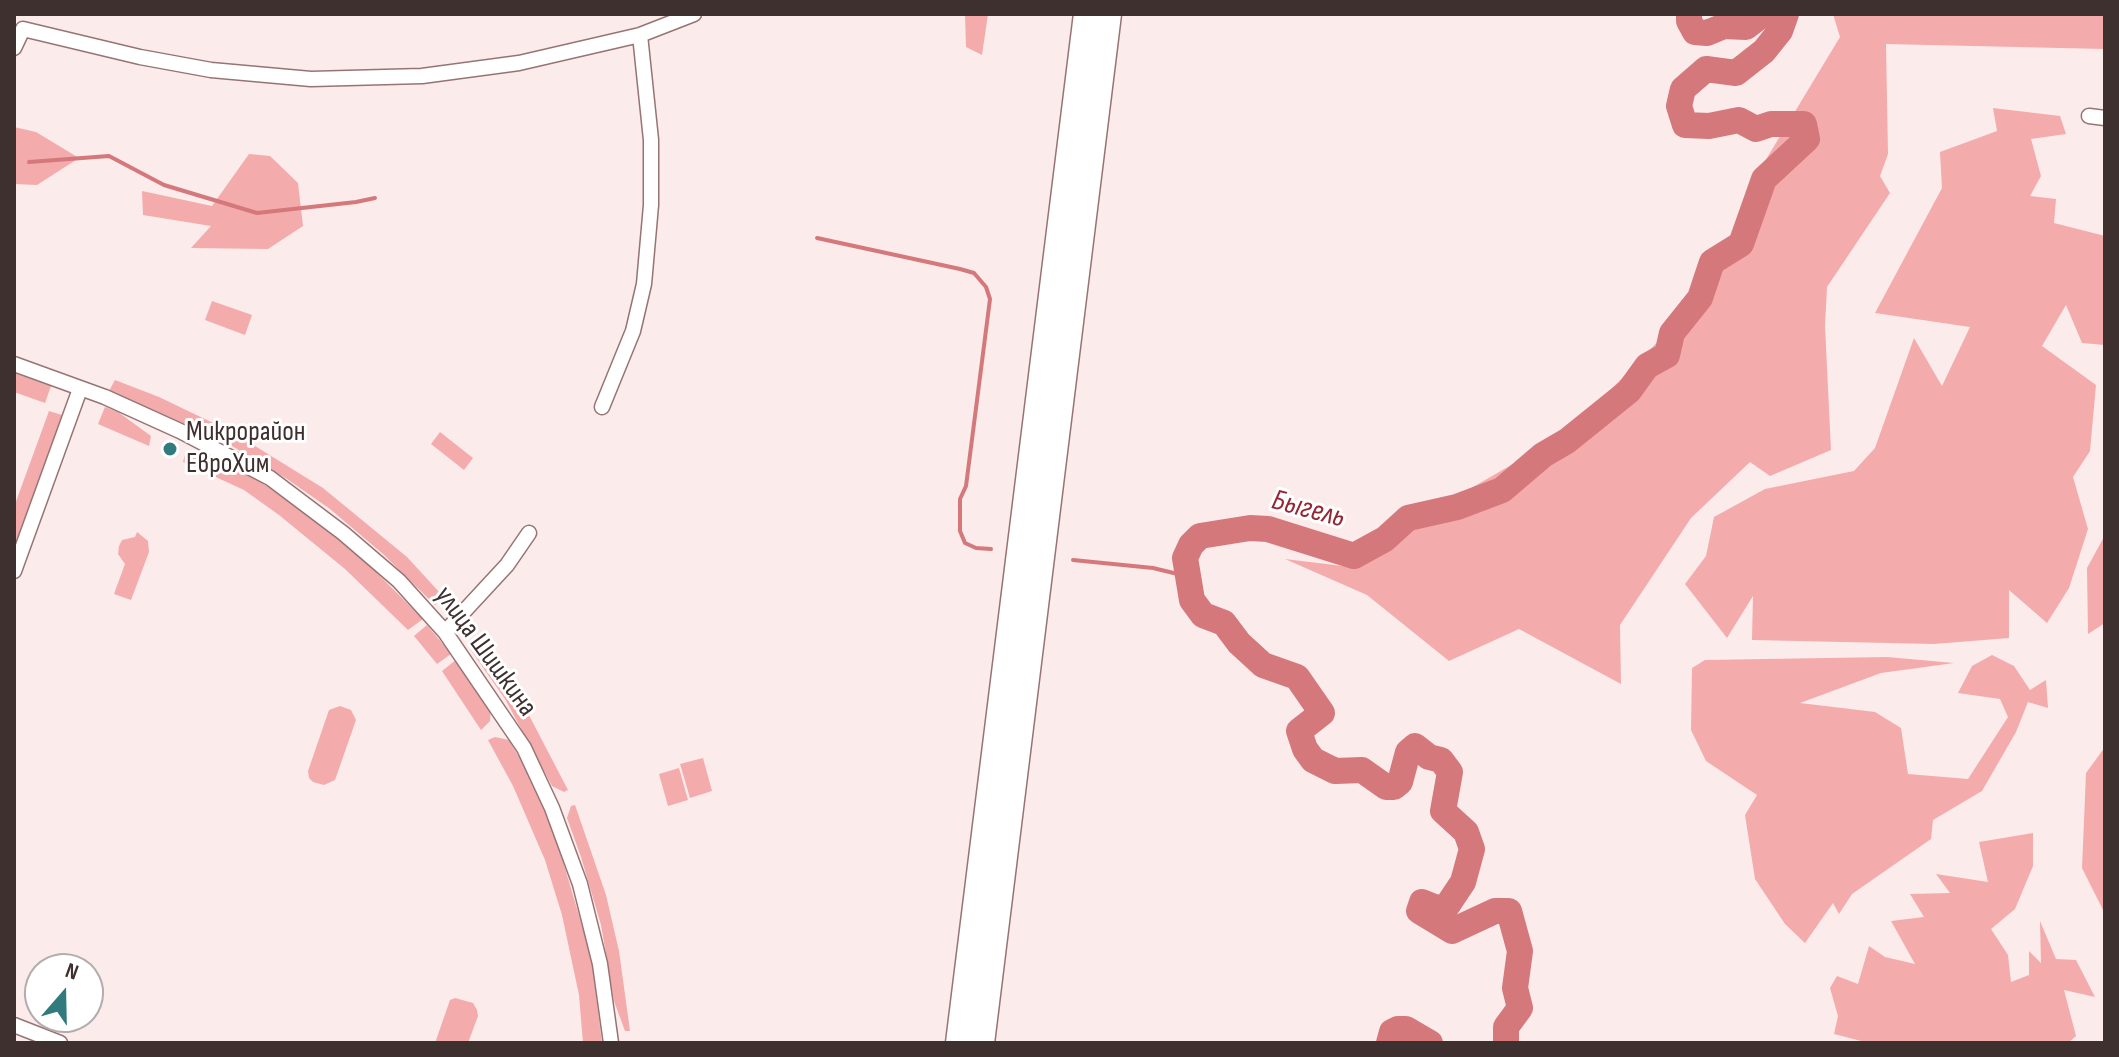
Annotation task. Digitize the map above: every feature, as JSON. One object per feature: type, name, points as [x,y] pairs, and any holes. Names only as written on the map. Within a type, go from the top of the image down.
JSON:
[{"type":"highway","points":[[958,1043],[1086,14]]},
{"type":"highway","points":[[982,1043],[1109,14]]},
{"type":"street","points":[[14,48],[23,29],[140,57],[211,70],[311,79],[422,76],[519,63],[640,35],[694,14]]},
{"type":"street","points":[[602,407],[633,331],[644,284],[651,205],[651,140],[640,35]]},
{"type":"street","points":[[2089,116],[2105,118]]},
{"type":"street","name":"улица Шишкина","points":[[14,364],[180,431],[270,478],[343,533],[399,581],[445,632],[524,748],[552,808],[584,897],[600,964],[611,1043]]},
{"type":"street","points":[[14,571],[80,389]]},
{"type":"street","points":[[445,632],[507,565],[529,533]]},
{"type":"street","points":[[14,1025],[60,1043]]},
{"type":"shaded area","points":[[965,14],[988,14],[982,55],[966,47]]},
{"type":"shaded area","points":[[1833,14],[2105,14],[2105,49],[1886,44],[1888,154],[1880,176],[1890,193],[1827,287],[1825,326],[1831,450],[1770,476],[1750,462],[1691,518],[1620,625],[1621,684],[1519,629],[1449,661],[1367,595],[1285,559],[1351,567],[1402,528],[1570,431],[1683,316],[1742,228],[1759,171],[1840,37]]},
{"type":"shaded area","points":[[1993,108],[2060,116],[2066,134],[2031,139],[2041,176],[2030,196],[2056,199],[2054,223],[2105,236],[2105,345],[2082,343],[2066,305],[2042,346],[2096,385],[2090,451],[2073,477],[2088,529],[2069,588],[2047,623],[2009,590],[2009,638],[1934,644],[1752,640],[1753,596],[1727,638],[1685,584],[1706,556],[1714,517],[1765,489],[1854,471],[1875,448],[1914,338],[1942,386],[1970,327],[1875,313],[1942,188],[1940,152],[1997,131]]},
{"type":"shaded area","points":[[14,127],[36,132],[79,158],[37,185],[14,184]]},
{"type":"shaded area","points":[[249,154],[270,156],[298,183],[303,226],[268,249],[191,248],[211,226],[143,215],[142,191],[212,206]]},
{"type":"shaded area","points":[[212,301],[252,315],[245,335],[205,320]]},
{"type":"shaded area","points":[[14,373],[51,386],[45,403],[14,392]]},
{"type":"shaded area","points":[[115,380],[234,433],[323,488],[407,557],[441,594],[441,601],[435,605],[383,554],[330,509],[287,479],[222,440],[109,391]]},
{"type":"shaded area","points":[[105,407],[118,412],[151,436],[149,446],[98,424]]},
{"type":"shaded area","points":[[49,411],[62,415],[14,548],[14,507]]},
{"type":"shaded area","points":[[440,432],[473,458],[464,470],[431,444]]},
{"type":"shaded area","points":[[186,451],[230,463],[300,507],[370,566],[423,619],[408,630],[345,569],[279,515],[244,490],[183,462]]},
{"type":"shaded area","points":[[137,532],[148,541],[149,552],[131,600],[114,594],[125,564],[118,554],[119,546],[122,540],[135,537]]},
{"type":"shaded area","points":[[2105,535],[2105,623],[2088,634],[2087,568]]},
{"type":"shaded area","points":[[427,625],[451,654],[437,664],[414,636]]},
{"type":"shaded area","points":[[480,641],[520,698],[568,790],[564,792],[552,786],[505,699],[470,649]]},
{"type":"shaded area","points":[[1992,655],[2014,666],[2030,690],[2046,680],[2048,708],[2028,702],[2016,732],[1982,791],[1933,820],[1931,839],[1852,894],[1839,914],[1833,903],[1805,943],[1785,924],[1755,879],[1745,815],[1757,795],[1706,761],[1691,730],[1692,668],[1705,660],[1887,657],[1954,663],[1881,673],[1800,703],[1875,712],[1901,728],[1908,774],[1968,779],[2008,717],[2000,699],[1958,693],[1972,666]]},
{"type":"shaded area","points":[[457,659],[491,707],[490,721],[481,730],[442,671]]},
{"type":"shaded area","points":[[340,706],[351,710],[356,720],[335,780],[324,785],[313,782],[308,771],[329,710]]},
{"type":"shaded area","points":[[495,737],[509,740],[526,769],[556,838],[591,956],[602,1043],[583,1043],[579,995],[562,915],[545,860],[513,786],[488,740]]},
{"type":"shaded area","points":[[2105,747],[2105,914],[2082,868],[2086,773]]},
{"type":"shaded area","points":[[703,758],[712,791],[690,798],[680,764]]},
{"type":"shaded area","points":[[679,768],[688,800],[668,806],[659,774]]},
{"type":"shaded area","points":[[575,805],[606,895],[619,951],[630,1031],[625,1031],[614,1001],[601,925],[567,818],[571,806]]},
{"type":"shaded area","points":[[2033,833],[2033,866],[2015,909],[1991,929],[2008,955],[2011,982],[2029,975],[2029,951],[2041,963],[2040,921],[2056,959],[2076,960],[2095,997],[2064,990],[2076,1036],[2068,1043],[1869,1043],[1834,1034],[1838,1016],[1830,988],[1837,976],[1858,984],[1869,946],[1885,957],[1915,964],[1891,921],[1924,917],[1910,894],[1950,893],[1936,874],[1988,882],[1979,842]]},
{"type":"shaded area","points":[[455,998],[473,1003],[477,1010],[478,1016],[468,1043],[435,1043],[450,1000]]},
{"type":"waterway","name":"Быгель","points":[[1689,14],[1695,32],[1707,33],[1724,26],[1746,27],[1763,14]]},
{"type":"waterway","name":"Быгель","points":[[1506,1043],[1506,1027],[1520,1008],[1515,988],[1520,951],[1509,911],[1495,911],[1452,931],[1419,911],[1422,902],[1437,908],[1447,906],[1463,882],[1472,849],[1466,832],[1443,811],[1450,772],[1441,760],[1429,757],[1415,746],[1408,752],[1400,782],[1394,787],[1386,787],[1362,770],[1335,771],[1313,760],[1305,749],[1299,731],[1322,713],[1297,677],[1263,665],[1239,643],[1224,623],[1203,615],[1192,600],[1185,558],[1200,536],[1250,528],[1268,529],[1354,556],[1385,539],[1408,518],[1457,507],[1502,490],[1629,391],[1647,366],[1667,355],[1672,333],[1700,298],[1712,262],[1741,244],[1764,179],[1807,139],[1804,124],[1771,124],[1756,129],[1739,120],[1709,126],[1685,125],[1679,106],[1683,89],[1706,69],[1736,73],[1764,51],[1780,31],[1786,14]]},
{"type":"waterway","points":[[29,162],[109,156],[164,185],[257,213],[375,198]]},
{"type":"waterway","points":[[817,238],[974,273],[986,287],[990,299],[966,486],[960,499],[960,531],[965,543],[991,549]]},
{"type":"waterway","points":[[1073,560],[1153,568],[1186,576]]},
{"type":"waterway","name":"Быгель","points":[[1389,1043],[1392,1032],[1398,1029],[1406,1029],[1430,1043]]},
{"type":"place","name":"Микрорайон ЕвроХим","points":[[170,449]]}]
